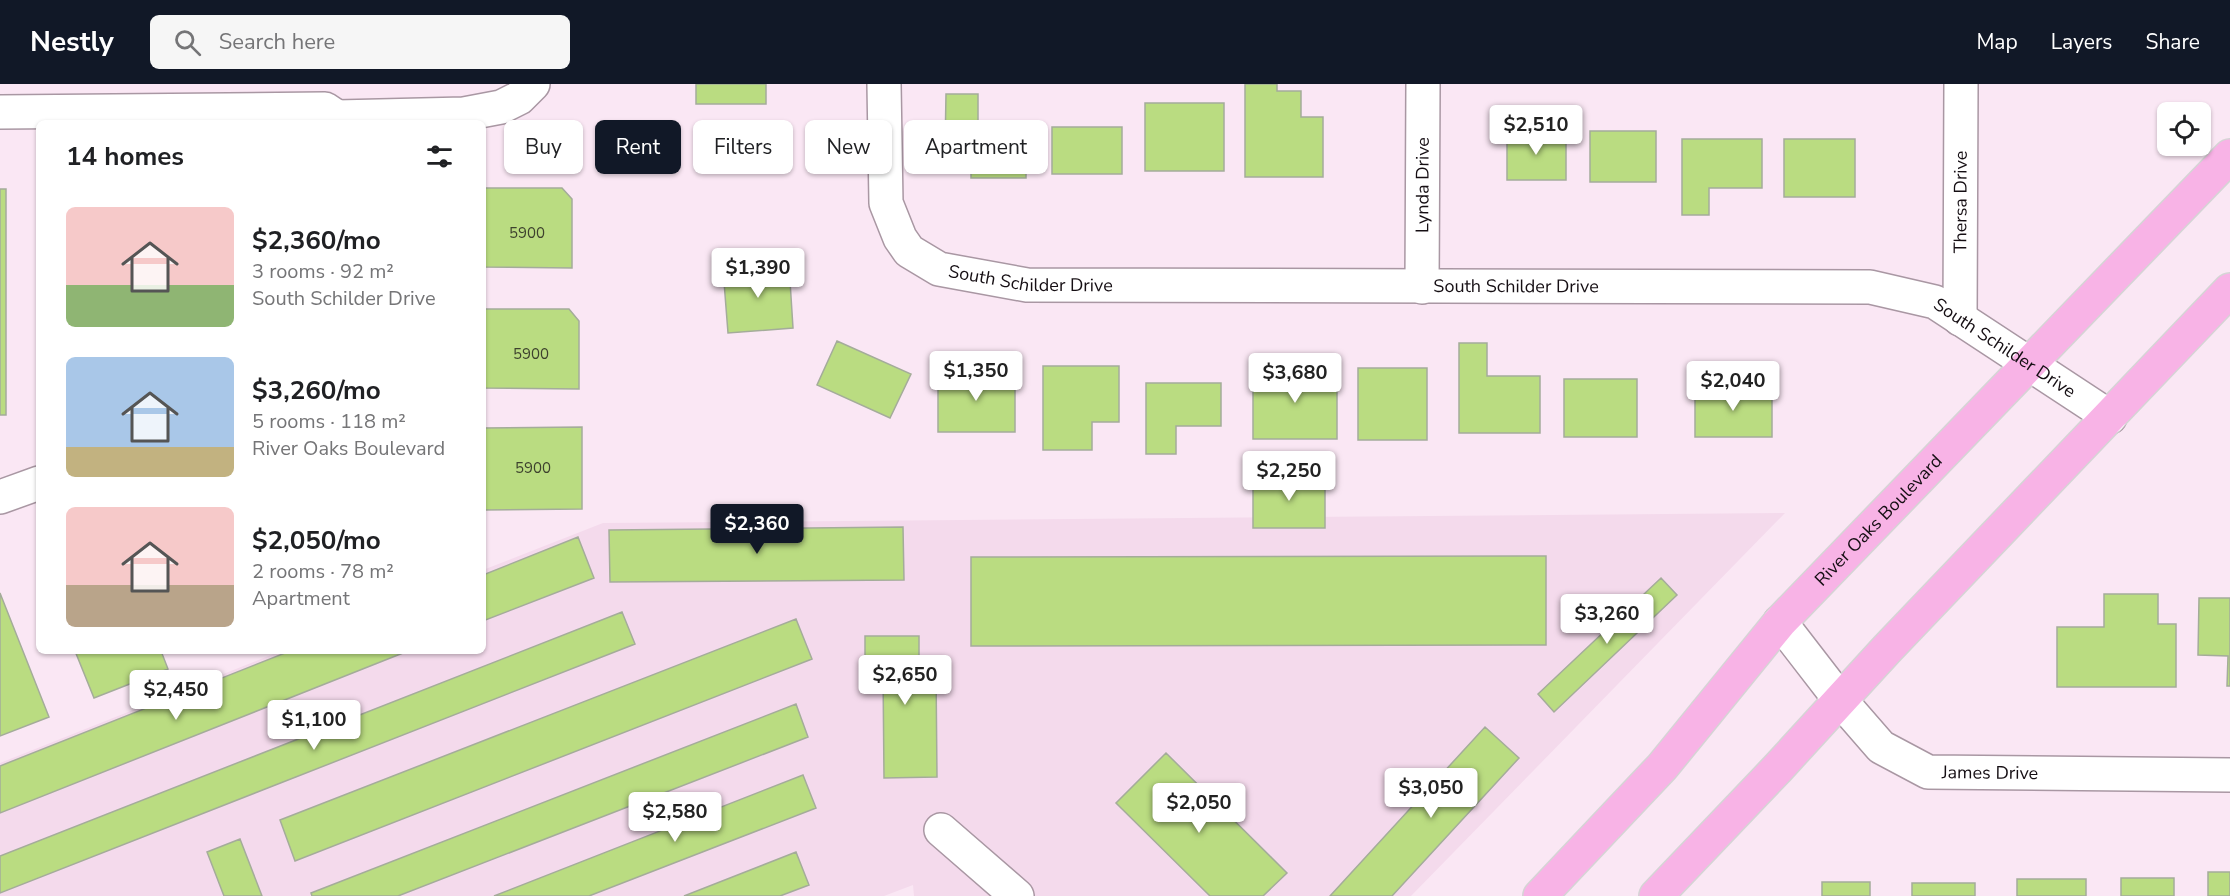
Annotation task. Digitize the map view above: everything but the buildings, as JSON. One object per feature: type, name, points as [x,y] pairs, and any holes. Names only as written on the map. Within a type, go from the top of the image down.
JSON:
[{"type":"main road","name":"River Oaks Boulevard","points":[[1540,896],[1662,766],[1780,622],[2230,156]]},
{"type":"main road","points":[[1656,896],[1841,701],[1887,649],[2230,290]]},
{"type":"street","points":[[0,112],[325,109],[339,120],[464,114],[501,107],[519,98],[533,84]]},
{"type":"street","name":"South Schilder Drive","points":[[884,84],[886,203],[900,238],[909,251],[939,269],[1028,285],[1870,287],[1935,302],[2110,417]]},
{"type":"street","name":"Lynda Drive","points":[[1422,287],[1423,84]]},
{"type":"street","name":"Thersa Drive","points":[[1960,319],[1961,84]]},
{"type":"street","points":[[0,497],[36,484]]},
{"type":"street","name":"James Drive","points":[[1780,622],[1841,701],[1881,747],[1928,772],[2230,775]]},
{"type":"street","points":[[941,830],[1017,896]]},
{"type":"shaded area","points":[[1785,513],[1411,896],[914,896],[913,885],[884,896],[0,896],[0,763],[273,654],[486,654],[486,569],[603,523]]}]
